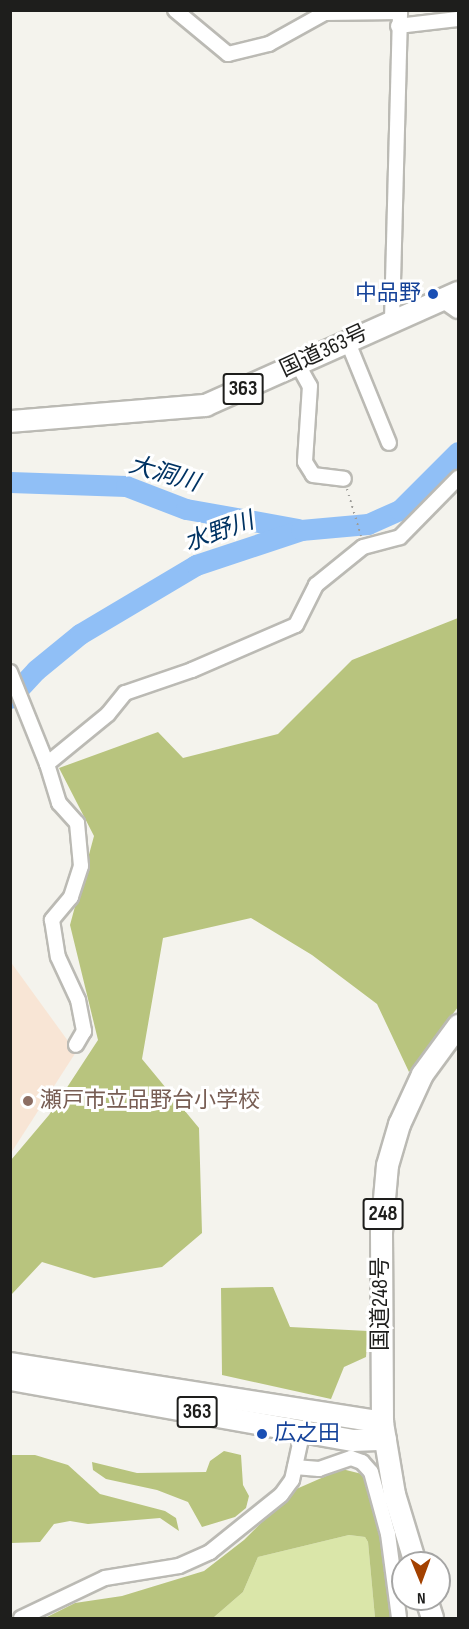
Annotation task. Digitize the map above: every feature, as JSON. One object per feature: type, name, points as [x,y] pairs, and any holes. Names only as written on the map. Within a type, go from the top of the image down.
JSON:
[{"type":"highway","name":"国道363号","points":[[11,421],[205,405],[392,320],[453,301]]},
{"type":"highway","name":"国道248号","points":[[411,1551],[394,1494],[383,1431],[381,1232],[387,1165],[399,1124],[422,1074],[459,1025]]},
{"type":"highway","name":"363","points":[[10,1363],[383,1431]]},
{"type":"highway","name":"363","points":[[10,1379],[352,1440],[383,1431]]},
{"type":"street","points":[[175,10],[228,54],[269,44],[325,13],[459,19]]},
{"type":"street","points":[[392,320],[399,16]]},
{"type":"street","points":[[347,340],[389,444]]},
{"type":"street","points":[[297,363],[310,386],[305,462],[313,475],[344,479]]},
{"type":"street","points":[[10,414],[11,421]]},
{"type":"street","points":[[47,764],[108,714],[125,693],[192,670],[296,625],[316,585],[363,547],[400,537],[459,478]]},
{"type":"street","points":[[10,672],[30,714],[59,803],[77,823],[81,866],[71,897],[52,920],[58,957],[78,1000],[84,1031],[76,1045]]},
{"type":"street","points":[[21,1618],[105,1578],[195,1561],[280,1495],[292,1480],[303,1430]]},
{"type":"street","points":[[295,1467],[319,1469],[351,1458],[362,1462],[371,1472],[388,1534],[399,1618]]},
{"type":"path","points":[[344,479],[358,517],[363,547]]},
{"type":"shaded area","name":"瀬戸市立品野台小学校","points":[[10,961],[76,1052],[11,1153],[10,1153]]},
{"type":"green space","points":[[458,618],[458,1007],[409,1072],[377,1004],[312,955],[251,918],[163,938],[142,1059],[199,1128],[202,1233],[162,1267],[94,1278],[42,1262],[11,1295],[11,1160],[49,1115],[98,1040],[70,925],[94,836],[59,768],[158,732],[183,758],[278,734],[352,660]]},
{"type":"green space","points":[[273,1287],[290,1327],[368,1331],[366,1357],[344,1367],[331,1399],[222,1375],[221,1288]]},
{"type":"green space","points":[[224,1451],[241,1455],[243,1485],[249,1496],[246,1508],[235,1517],[202,1527],[188,1502],[157,1490],[106,1479],[93,1470],[92,1462],[137,1473],[206,1472],[210,1461]]},
{"type":"green space","points":[[11,1455],[35,1455],[68,1465],[100,1494],[165,1511],[176,1518],[179,1531],[160,1518],[88,1524],[70,1521],[54,1524],[40,1542],[11,1543]]},
{"type":"green space","points":[[342,1469],[366,1475],[385,1535],[391,1580],[391,1611],[395,1611],[396,1618],[375,1618],[368,1542],[365,1537],[349,1535],[258,1557],[243,1592],[213,1618],[45,1618],[75,1603],[122,1596],[204,1571],[244,1540],[294,1490]]},
{"type":"green space","points":[[349,1535],[365,1537],[368,1542],[375,1618],[213,1618],[243,1592],[258,1557]]},
{"type":"waterway","name":"水野川","points":[[10,698],[36,670],[80,634],[196,565],[301,530],[368,524],[400,510],[458,452]]},
{"type":"waterway","name":"大洞川","points":[[10,482],[126,486],[186,509],[298,529]]},
{"type":"place","name":"中品野","points":[[433,294]]},
{"type":"place","name":"瀬戸市立品野台小学校","points":[[28,1101]]},
{"type":"place","name":"広之田","points":[[262,1434]]}]
